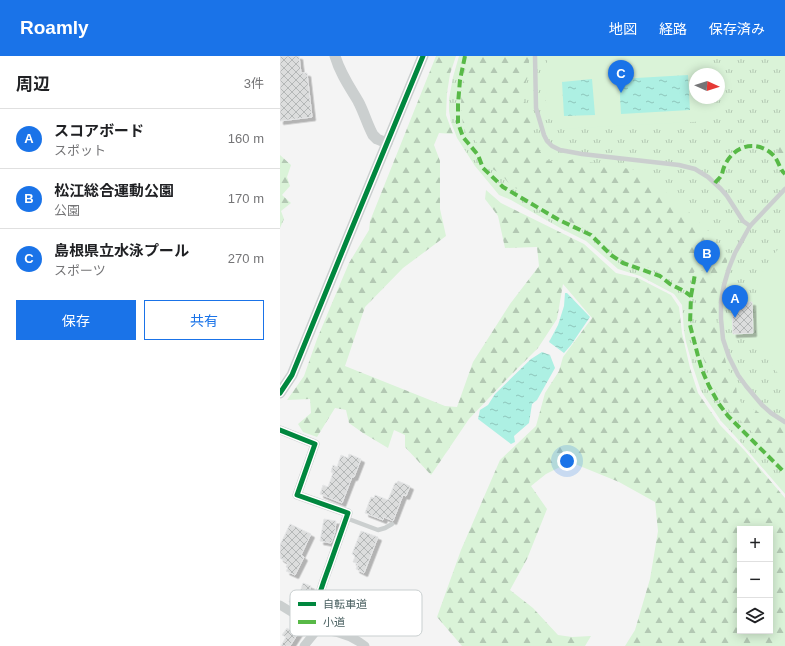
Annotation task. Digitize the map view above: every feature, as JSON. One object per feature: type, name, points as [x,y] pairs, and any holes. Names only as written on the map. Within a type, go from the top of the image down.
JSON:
[{"type":"street","points":[[335,56],[342,74],[358,101],[373,135],[377,139],[387,143]]},
{"type":"street","points":[[280,393],[292,375],[423,56]]},
{"type":"street","points":[[280,430],[315,444],[297,495],[348,514],[321,590]]},
{"type":"street","points":[[280,604],[290,611]]},
{"type":"street","points":[[304,646],[310,636]]},
{"type":"street","points":[[348,636],[358,640],[365,646]]},
{"type":"lane","points":[[535,56],[536,108],[544,134],[547,141],[552,146],[560,150],[582,154],[679,165],[695,169],[718,186],[727,196],[743,222],[750,226]]},
{"type":"lane","points":[[785,189],[750,226],[735,253],[728,268],[724,285],[721,319],[723,339],[729,357],[738,375],[762,405],[785,422]]},
{"type":"lane","points":[[346,518],[378,530],[392,524]]},
{"type":"green space","points":[[436,56],[456,56],[450,74],[446,115],[453,134],[439,133],[434,145],[440,161],[440,209],[446,236],[403,268],[365,307],[345,366],[445,406],[457,407],[473,362],[510,304],[539,266],[537,247],[505,248],[498,216],[485,199],[486,190],[501,203],[584,244],[616,273],[638,278],[671,295],[679,307],[682,333],[690,368],[698,393],[720,425],[745,451],[785,498],[785,646],[625,646],[635,630],[650,579],[658,531],[655,502],[619,482],[570,462],[546,474],[531,486],[547,509],[527,559],[510,590],[533,608],[558,635],[572,637],[591,636],[585,646],[462,646],[437,617],[461,550],[500,460],[536,426],[545,393],[559,371],[563,357],[592,318],[563,284],[557,319],[538,348],[469,419],[431,475],[405,447],[405,435],[394,430],[388,448],[349,423],[346,410],[335,408],[317,437],[303,432],[298,424],[311,413],[310,399],[287,400],[304,376],[317,339],[349,263],[369,230],[370,221]]},
{"type":"green space","points":[[459,56],[785,56],[785,494],[721,421],[701,391],[686,342],[682,305],[674,294],[640,276],[618,269],[586,241],[499,195],[475,166],[457,138],[451,122],[449,99]]},
{"type":"green space","points":[[469,56],[529,56],[529,74],[525,84],[523,100],[531,110],[532,126],[540,151],[546,160],[556,162],[574,159],[584,162],[637,170],[665,191],[675,202],[690,213],[714,236],[716,243],[713,250],[708,258],[694,272],[690,281],[678,284],[653,269],[631,263],[614,253],[597,235],[551,212],[533,201],[521,190],[512,187],[501,174],[489,167],[484,152],[475,140],[466,133],[463,125],[461,103],[463,79]]},
{"type":"green space","points":[[551,56],[711,56],[712,61],[709,62],[709,68],[689,68],[689,104],[710,104],[711,121],[559,129],[548,112],[546,102],[547,92],[545,91],[545,71],[547,71],[547,59],[551,59]]},
{"type":"green space","points":[[785,136],[785,167],[780,160],[778,147]]},
{"type":"green space","points":[[280,155],[291,165],[287,177],[290,186],[282,195],[291,203],[281,211],[284,219],[280,228]]},
{"type":"green space","points":[[785,243],[785,381],[768,359],[758,340],[756,331],[755,302],[760,277],[773,255]]},
{"type":"green space","points":[[723,250],[726,251],[728,256],[722,281],[716,319],[727,367],[736,383],[737,396],[742,404],[755,410],[778,426],[785,429],[785,465],[729,410],[717,393],[702,355],[697,322],[696,302],[698,281],[702,271],[716,253]]},
{"type":"water","points":[[688,75],[690,110],[621,114],[619,79]]},
{"type":"water","points":[[592,79],[595,115],[564,116],[562,82]]},
{"type":"water","points":[[565,293],[567,293],[590,317],[564,353],[549,342],[558,325],[564,306]]},
{"type":"water","points":[[542,352],[550,355],[555,368],[537,400],[532,404],[529,423],[514,436],[515,442],[511,444],[478,419],[480,410],[488,405],[495,394],[531,359]]},
{"type":"building","points":[[280,56],[299,56],[301,73],[307,73],[312,117],[280,121]]},
{"type":"building","points":[[752,302],[753,333],[733,334],[732,303]]},
{"type":"building","points":[[349,454],[361,459],[342,503],[320,494],[323,485],[328,487],[333,473],[331,472],[333,465],[337,467],[341,455],[348,458]]},
{"type":"building","points":[[398,481],[410,486],[406,496],[403,495],[393,521],[384,517],[383,520],[365,513],[371,497],[374,498],[375,495],[388,500],[395,483]]},
{"type":"building","points":[[324,519],[336,521],[335,532],[331,543],[320,541]]},
{"type":"building","points":[[290,524],[311,534],[301,555],[304,557],[295,575],[286,571],[288,568],[286,567],[288,563],[280,558],[280,545]]},
{"type":"building","points":[[361,531],[378,537],[364,573],[356,569],[358,564],[353,562],[355,556],[352,554]]},
{"type":"building","points":[[303,583],[311,586],[310,590],[301,590]]},
{"type":"building","points":[[287,628],[290,630],[290,636],[296,636],[290,646],[281,646],[286,637],[282,635]]},
{"type":"marked path","points":[[465,56],[460,80],[458,123],[463,137],[478,155],[483,168],[503,187],[559,220],[591,235],[611,255],[623,263],[660,276],[670,284],[691,296],[690,325],[702,370],[709,386],[728,416],[785,473]]},
{"type":"marked path","points":[[715,183],[730,157],[738,150],[747,146],[760,147],[770,152],[785,174]]},
{"type":"marked path","points":[[691,296],[695,274]]},
{"type":"cycle path","points":[[280,393],[292,375],[423,56]]},
{"type":"cycle path","points":[[280,430],[315,444],[297,495],[348,513],[321,590]]},
{"type":"place","name":"島根県立水泳プール","points":[[621,93]]},
{"type":"place","name":"松江総合運動公園","points":[[707,273]]},
{"type":"place","name":"スコアボード","points":[[735,318]]}]
